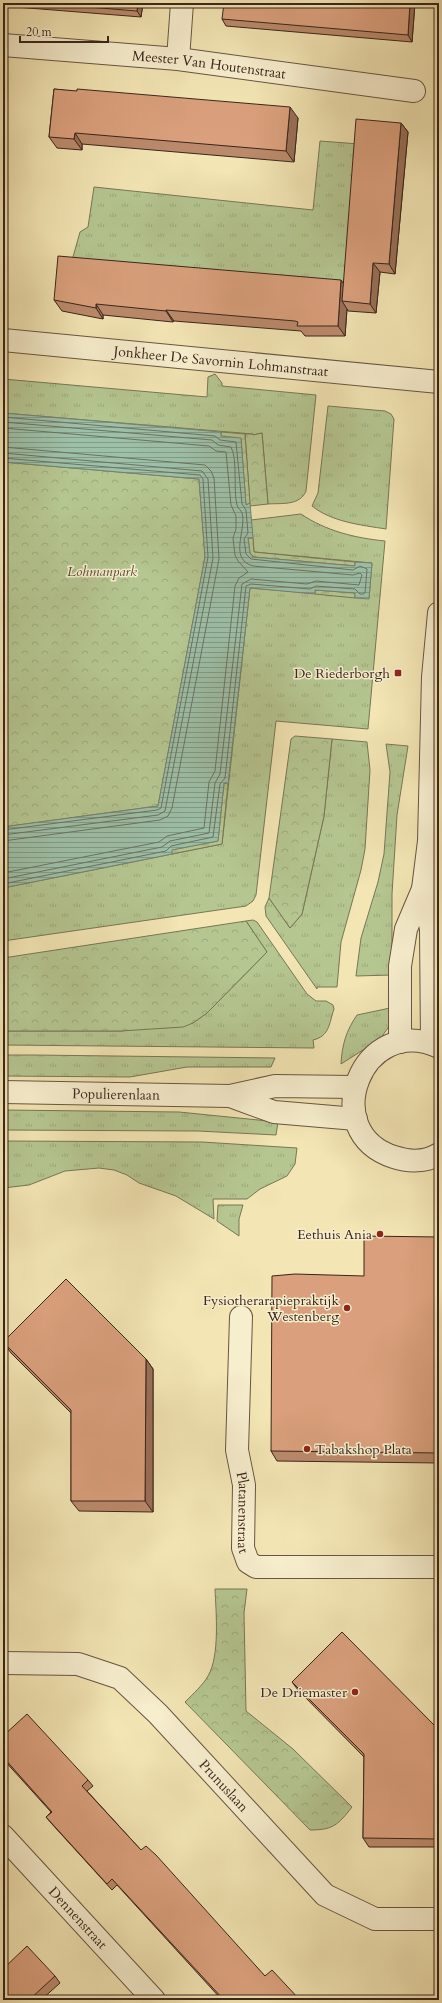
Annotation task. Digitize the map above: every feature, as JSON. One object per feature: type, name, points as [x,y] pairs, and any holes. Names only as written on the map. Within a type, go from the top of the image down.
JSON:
[{"type":"street","points":[[178,59],[182,3]]},
{"type":"street","name":"Meester Van Houtenstraat","points":[[3,45],[178,59],[414,91]]},
{"type":"street","name":"Jonkheer De Savornin Lohmanstraat","points":[[3,340],[439,382]]},
{"type":"street","points":[[400,1042],[400,966],[406,929],[423,889],[429,841],[432,677],[439,613]]},
{"type":"street","points":[[423,889],[431,929],[435,1046],[410,1041],[400,1042],[384,1048],[371,1058],[361,1071],[354,1087],[353,1103],[356,1119],[363,1134],[370,1142],[387,1155],[403,1160],[419,1161],[439,1154]]},
{"type":"street","name":"Populierenlaan","points":[[3,1092],[230,1096],[275,1086],[354,1087]]},
{"type":"street","name":"Populierenlaan","points":[[230,1096],[274,1112],[356,1119]]},
{"type":"street","name":"Platanenstraat","points":[[241,1317],[237,1450],[244,1484],[243,1548],[248,1562],[256,1567],[439,1567]]},
{"type":"street","name":"Prunuslaan","points":[[3,1663],[78,1664],[120,1678],[158,1714],[325,1895],[375,1919],[439,1919]]},
{"type":"street","name":"Dennenstraat","points":[[3,1836],[154,2000]]},
{"type":"green space","points":[[320,141],[359,144],[356,290],[71,264],[80,232],[88,227],[94,187],[313,210]]},
{"type":"green space","points":[[215,374],[222,383],[222,386],[316,395],[306,491],[299,499],[290,503],[268,504],[262,433],[253,435],[3,413],[3,379],[207,397],[208,377]]},
{"type":"green space","points":[[328,406],[385,411],[391,414],[394,419],[386,529],[347,522],[328,516],[312,506],[318,493]]},
{"type":"green space","points":[[221,432],[245,434],[250,503],[246,505],[241,439],[221,436]]},
{"type":"green space","points":[[262,433],[268,504],[250,506],[245,434],[253,435]]},
{"type":"green space","name":"Lohmanpark","points":[[3,462],[199,479],[205,557],[158,806],[3,827]]},
{"type":"green space","points":[[301,514],[320,525],[341,533],[385,541],[368,729],[276,721],[256,895],[253,901],[246,906],[3,941],[3,888],[222,844],[250,588],[369,598],[372,563],[254,552],[251,520]]},
{"type":"green space","points":[[248,538],[253,538],[254,552],[355,562],[355,566],[254,557],[250,553]]},
{"type":"green space","points":[[315,590],[355,593],[355,598],[315,594]]},
{"type":"green space","points":[[295,736],[332,739],[324,816],[302,914],[290,928],[269,898],[291,739]]},
{"type":"green space","points":[[332,739],[367,742],[370,770],[365,849],[361,870],[341,942],[337,987],[317,987],[317,989],[266,916],[265,907],[269,898],[290,928],[302,914],[324,816]]},
{"type":"green space","points":[[386,744],[408,746],[397,815],[392,894],[392,975],[356,976],[361,938],[378,882],[384,854],[390,772]]},
{"type":"green space","points":[[224,783],[228,784],[222,844],[172,854],[171,850],[218,841]]},
{"type":"green space","points":[[253,920],[257,922],[307,994],[316,1001],[326,1001],[333,1005],[334,1009],[328,1028],[323,1035],[313,1040],[314,1048],[3,1045],[3,1031],[121,1031],[193,1023],[207,1013],[267,952],[246,921]]},
{"type":"green space","points":[[246,921],[267,952],[207,1013],[193,1023],[183,1027],[121,1031],[3,1031],[3,958]]},
{"type":"green space","points":[[390,1008],[390,1025],[380,1039],[341,1064],[345,1038],[357,1015]]},
{"type":"green space","points":[[3,1055],[275,1058],[271,1067],[187,1067],[130,1077],[3,1076]]},
{"type":"green space","points":[[3,1110],[179,1112],[278,1122],[276,1135],[198,1131],[3,1130]]},
{"type":"green space","points":[[3,1141],[202,1142],[297,1148],[295,1164],[287,1176],[260,1189],[247,1199],[213,1199],[214,1219],[176,1196],[139,1183],[127,1175],[114,1170],[99,1168],[65,1171],[29,1185],[3,1188]]},
{"type":"green space","points":[[218,1205],[243,1205],[239,1219],[239,1236],[217,1221]]},
{"type":"green space","points":[[215,1589],[247,1589],[244,1613],[246,1711],[293,1749],[352,1807],[339,1822],[330,1827],[310,1830],[185,1702],[203,1683],[212,1667],[216,1646]]},
{"type":"water","points":[[3,413],[221,432],[221,436],[241,438],[246,505],[250,503],[253,538],[248,538],[250,553],[253,557],[355,566],[355,562],[372,563],[369,599],[355,598],[355,593],[315,590],[315,594],[250,588],[228,784],[224,783],[218,841],[172,850],[172,854],[3,888],[3,827],[158,806],[205,557],[199,479],[3,462]]},
{"type":"building","points":[[39,3],[138,3],[137,11]]},
{"type":"building","points":[[224,3],[410,3],[408,35],[222,19]]},
{"type":"building","points":[[54,89],[77,91],[77,89],[290,107],[286,151],[75,133],[74,139],[49,137]]},
{"type":"building","points":[[356,119],[401,123],[389,264],[373,263],[370,304],[342,301]]},
{"type":"building","points":[[58,256],[341,280],[338,326],[297,326],[298,322],[295,321],[96,304],[96,308],[54,300]]},
{"type":"building","points":[[364,1236],[439,1237],[439,1453],[271,1451],[272,1276],[295,1274],[364,1276]]},
{"type":"building","points":[[66,1279],[146,1359],[145,1501],[71,1501],[71,1410],[3,1342]]},
{"type":"building","points":[[342,1632],[439,1730],[439,1839],[363,1838],[364,1754],[292,1682]]},
{"type":"building","points":[[437,1634],[439,1634],[439,1671],[436,1671]]},
{"type":"building","points":[[27,1714],[88,1780],[82,1786],[141,1850],[146,1846],[156,1855],[265,1976],[272,1970],[300,2000],[224,2000],[112,1879],[107,1884],[46,1817],[52,1812],[3,1757],[3,1736]]},
{"type":"building","points":[[27,1946],[55,1976],[29,2000],[3,2000],[3,1969]]},
{"type":"place","name":"De Riederborgh","points":[[398,673]]},
{"type":"place","name":"Eethuis Ania","points":[[380,1234]]},
{"type":"place","name":"Fysiotherarapiepraktijk Westenberg","points":[[347,1308]]},
{"type":"place","name":"Tabakshop Plata","points":[[307,1449]]},
{"type":"place","name":"De Driemaster","points":[[355,1692]]}]
